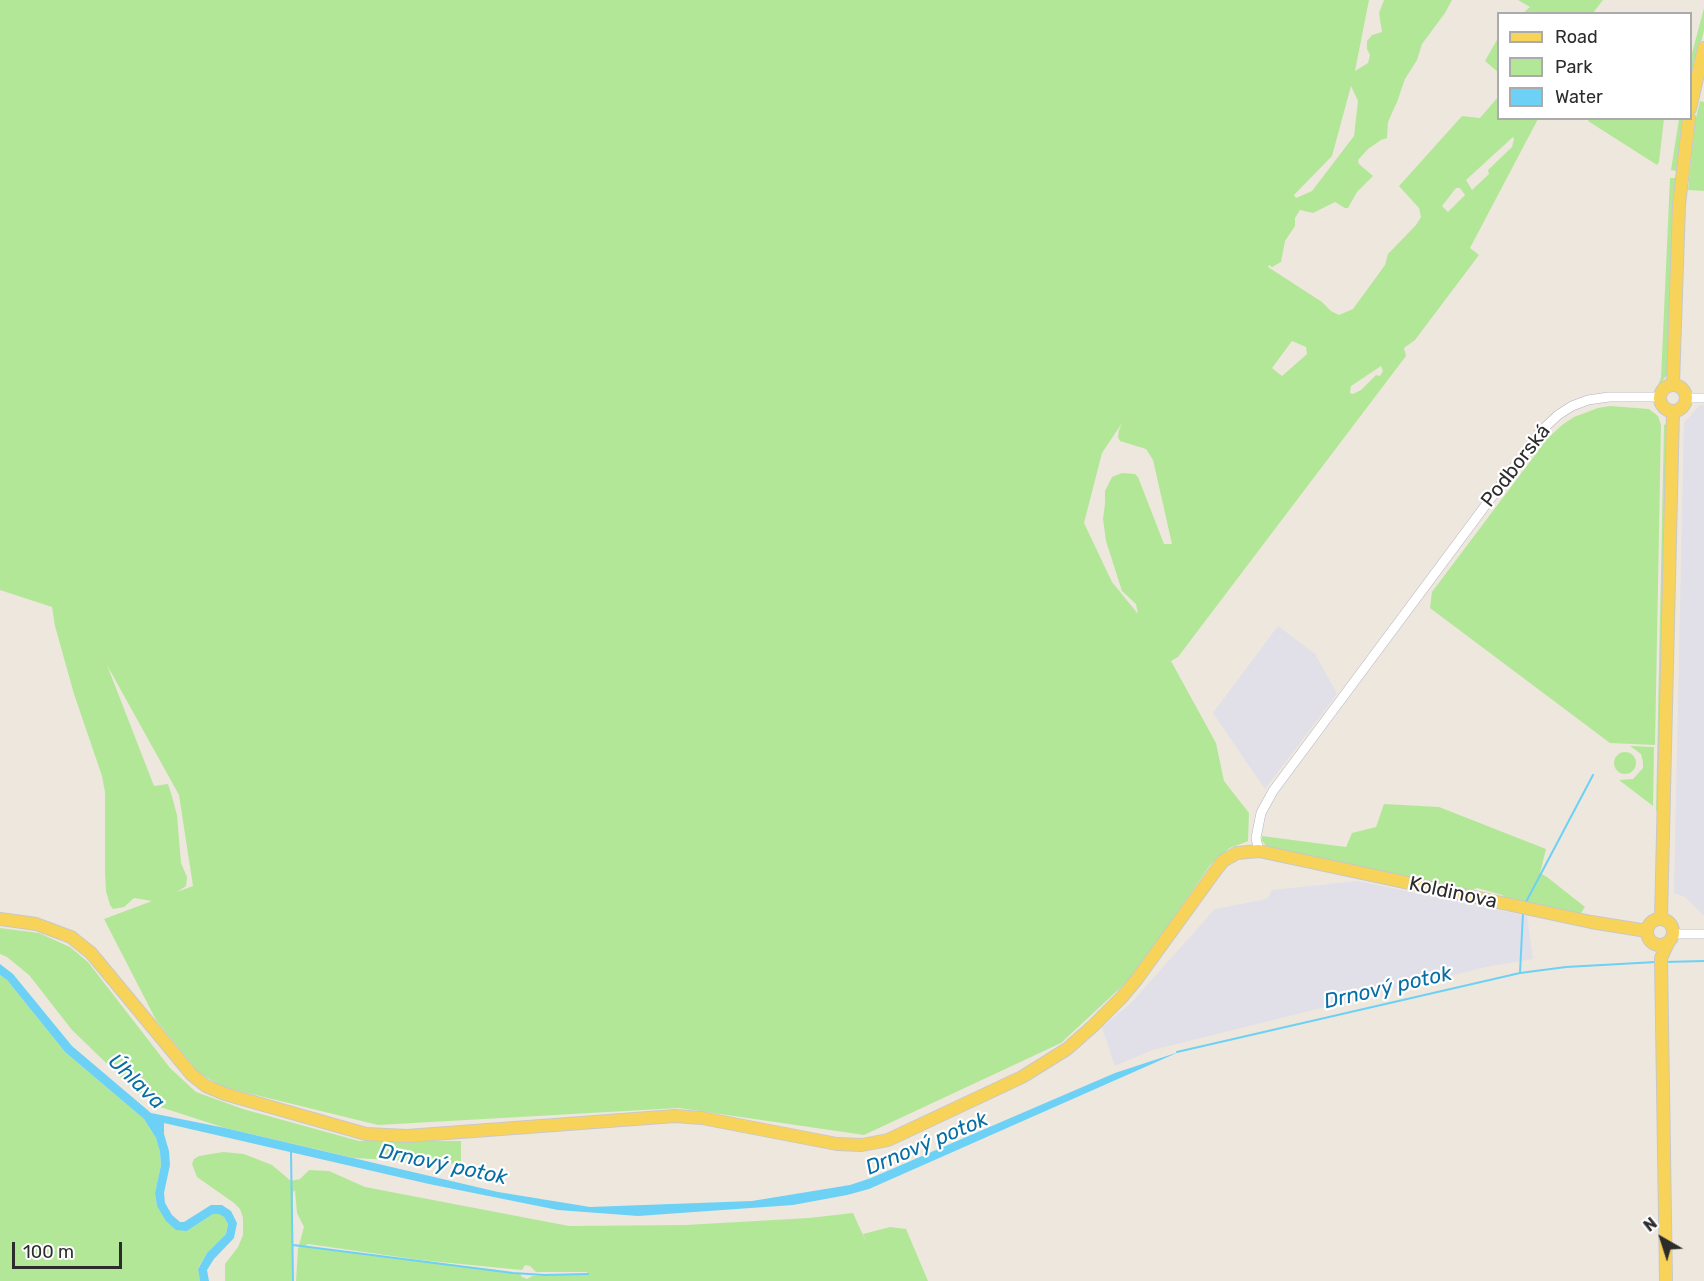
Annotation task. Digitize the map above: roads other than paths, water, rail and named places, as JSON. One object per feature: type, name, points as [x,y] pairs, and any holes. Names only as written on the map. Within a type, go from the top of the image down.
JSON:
[{"type":"main road","points":[[1692,100],[1704,48]]},
{"type":"main road","points":[[1673,384],[1678,214],[1689,120]]},
{"type":"main road","points":[[1673,384],[1682,388],[1687,398],[1682,408],[1673,411],[1664,407],[1660,397],[1664,388],[1673,384]]},
{"type":"main road","points":[[1661,919],[1673,411]]},
{"type":"main road","points":[[0,919],[36,924],[70,937],[91,953],[192,1075],[206,1086],[225,1094],[366,1134],[428,1135],[675,1116],[702,1118],[837,1144],[862,1145],[900,1135],[1022,1077],[1057,1056],[1093,1026],[1122,997],[1224,861],[1237,853],[1259,851]]},
{"type":"main road","name":"Koldinova","points":[[1259,851],[1647,932]]},
{"type":"main road","points":[[1661,919],[1650,924],[1647,932],[1651,941],[1663,948]]},
{"type":"main road","points":[[1661,919],[1672,925],[1663,948],[1662,978],[1666,1281]]},
{"type":"street","name":"Podborská","points":[[1259,851],[1256,838],[1261,813],[1273,790],[1540,432],[1553,419],[1572,406],[1588,400],[1620,396],[1660,397]]},
{"type":"street","points":[[1687,398],[1704,398]]},
{"type":"street","points":[[1663,948],[1704,934]]},
{"type":"water","points":[[0,964],[13,974],[72,1046],[151,1113],[225,1128],[498,1192],[590,1207],[752,1201],[850,1185],[1115,1073],[1179,1052],[869,1189],[793,1205],[638,1216],[558,1210],[429,1184],[164,1123],[170,1165],[164,1193],[165,1203],[172,1215],[180,1222],[184,1222],[211,1205],[222,1205],[231,1211],[237,1223],[234,1238],[207,1270],[209,1281],[200,1281],[198,1269],[207,1253],[226,1234],[228,1224],[224,1217],[213,1214],[187,1231],[176,1230],[166,1221],[157,1206],[155,1193],[161,1165],[160,1152],[156,1138],[144,1119],[65,1052],[7,980],[0,975]]},
{"type":"waterway","points":[[1526,902],[1593,775]]},
{"type":"waterway","points":[[1520,973],[1523,913]]},
{"type":"waterway","name":"Drnový potok","points":[[1665,962],[1704,961]]},
{"type":"waterway","name":"Drnový potok","points":[[1177,1052],[1520,973],[1566,967],[1656,962]]},
{"type":"waterway","points":[[291,1152],[293,1281]]},
{"type":"waterway","points":[[293,1245],[513,1273],[588,1274]]},
{"type":"water label","name":"Úhlava","points":[[136,1082]]}]
